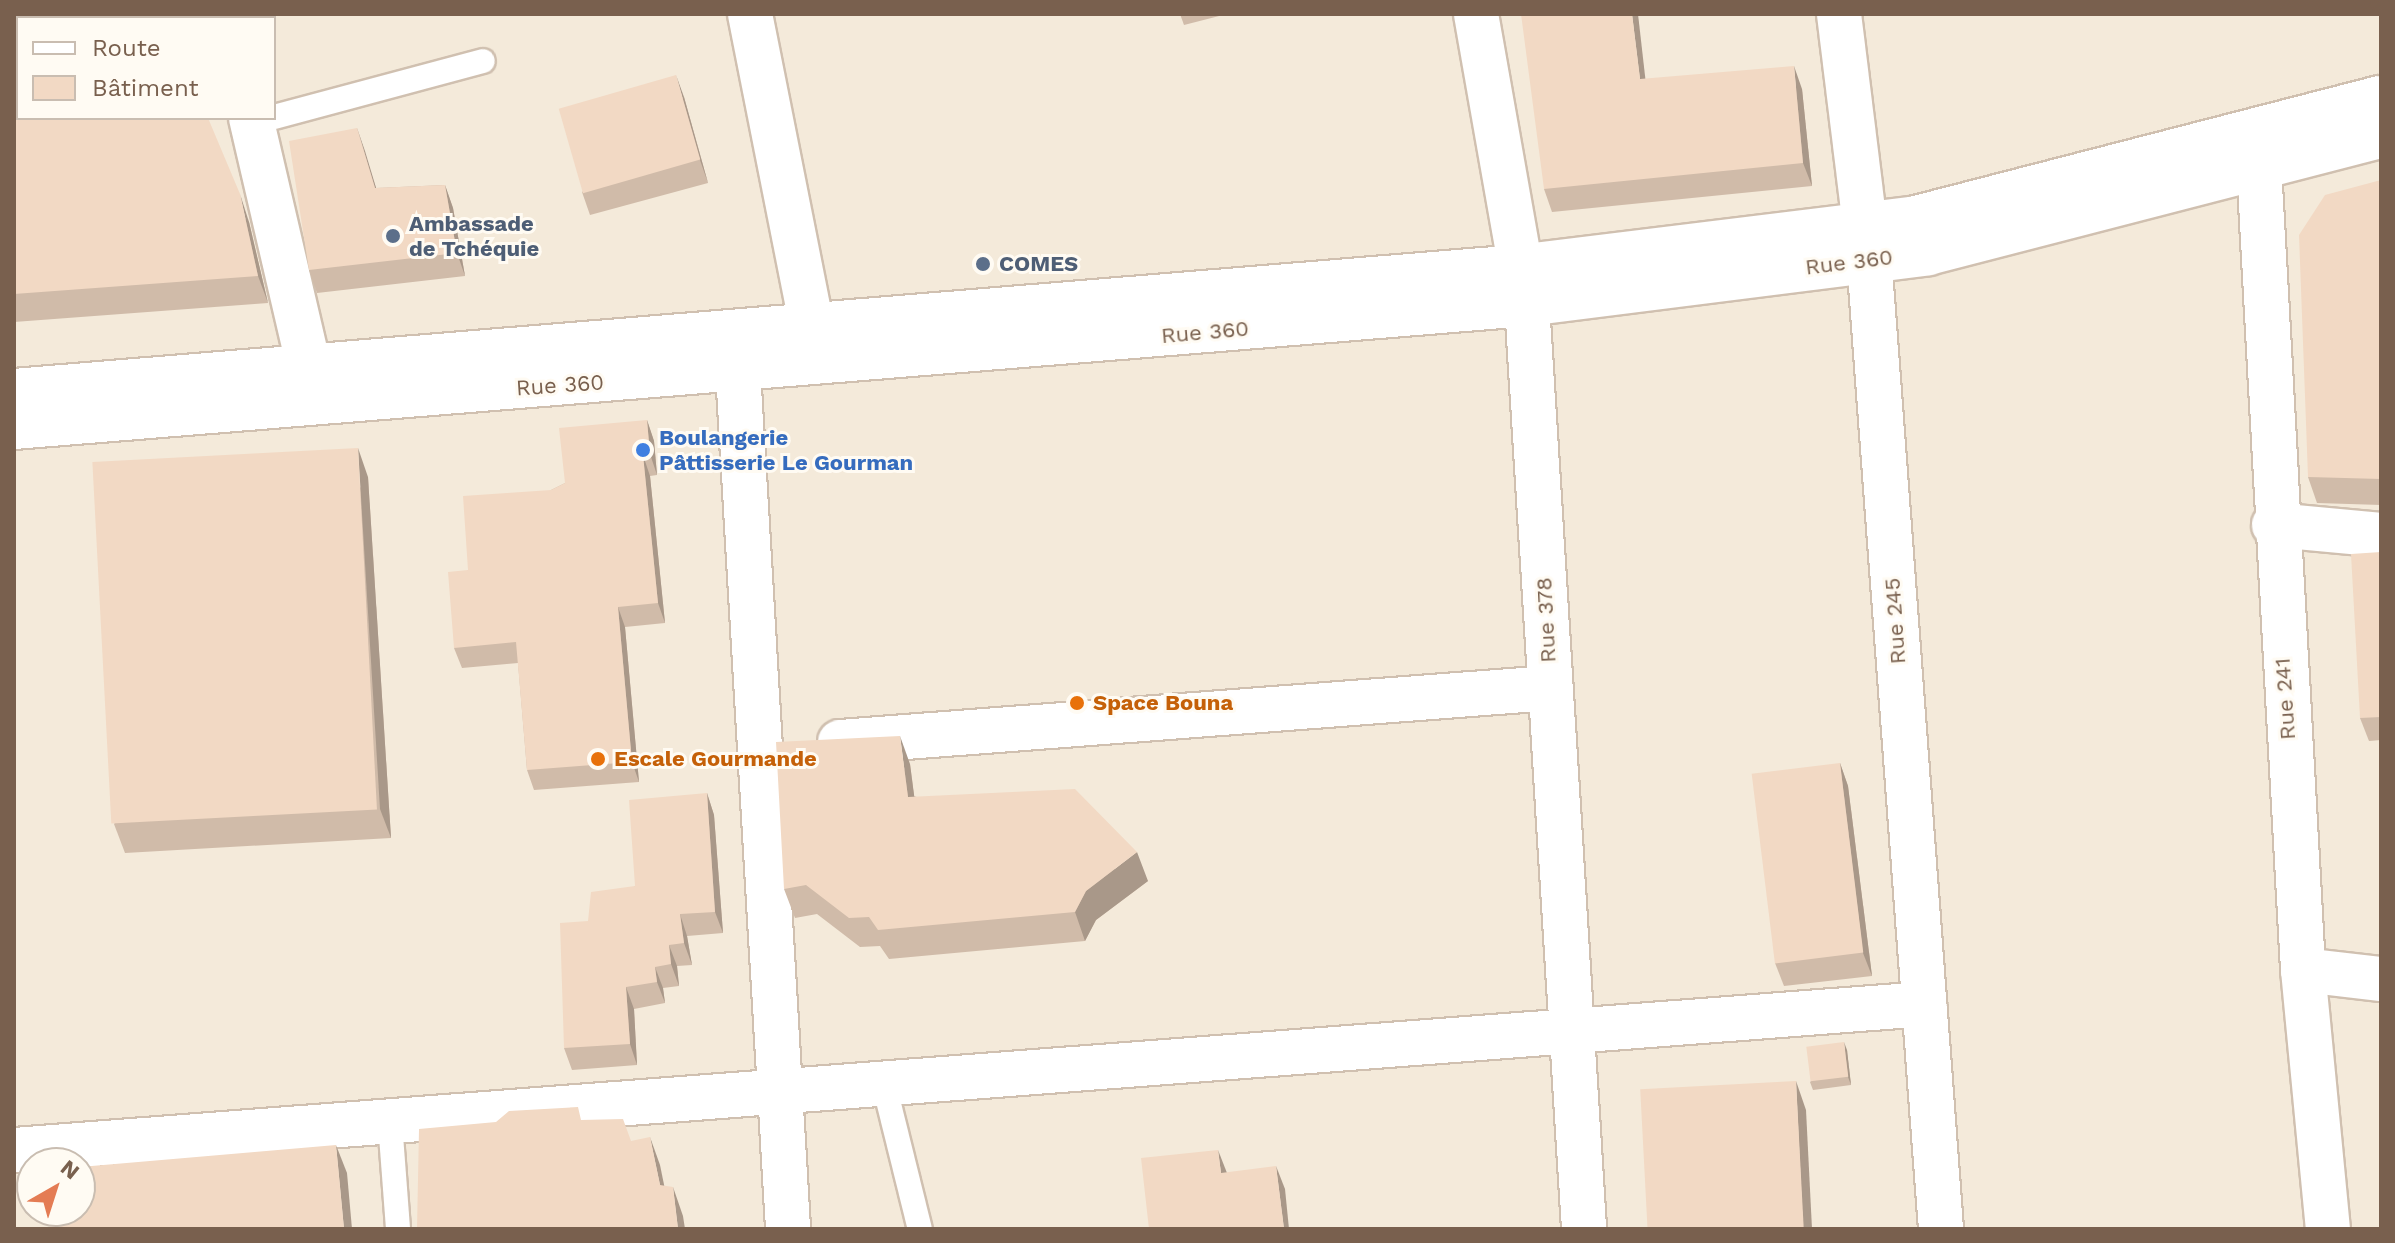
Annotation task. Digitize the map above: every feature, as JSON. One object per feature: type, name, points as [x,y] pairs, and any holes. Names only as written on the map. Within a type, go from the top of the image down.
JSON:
[{"type":"street","points":[[14,391],[309,368],[818,347],[750,14]]},
{"type":"street","name":"Rue 378","points":[[1476,14],[1523,286],[1584,1229]]},
{"type":"street","name":"Rue 245","points":[[1839,14],[1865,241],[1941,1229]]},
{"type":"street","points":[[1865,241],[1916,218],[2381,98]]},
{"type":"street","points":[[262,120],[309,368]]},
{"type":"street","name":"Rue 360","points":[[14,427],[738,371],[818,347],[1523,286],[1865,241],[1928,253],[2381,136]]},
{"type":"street","name":"Rue 241","points":[[2259,167],[2274,525],[2303,970],[2328,1229]]},
{"type":"street","points":[[738,371],[776,1092],[788,1229]]},
{"type":"street","points":[[2274,525],[2381,535]]},
{"type":"street","points":[[758,748],[1550,688]]},
{"type":"street","points":[[2303,970],[2381,979]]},
{"type":"street","points":[[14,1150],[1924,1004]]},
{"type":"lane","points":[[276,115],[483,61]]},
{"type":"lane","points":[[884,1084],[920,1229]]},
{"type":"lane","points":[[390,1122],[398,1229]]},
{"type":"shaded area","points":[[14,14],[2381,14],[2381,1229],[14,1229]]},
{"type":"building","points":[[14,14],[154,14],[16,16],[16,120],[209,120],[240,194],[258,276],[14,294]]},
{"type":"building","points":[[1521,14],[1632,14],[1640,79],[1794,66],[1803,163],[1544,189]]},
{"type":"building","points":[[676,75],[700,160],[583,193],[559,109]]},
{"type":"building","points":[[357,128],[375,188],[445,185],[457,253],[309,270],[289,141]]},
{"type":"building","points":[[2381,180],[2381,479],[2308,477],[2299,235],[2325,195]]},
{"type":"building","points":[[647,420],[650,454],[643,455],[658,603],[618,607],[632,762],[527,770],[516,642],[454,648],[448,572],[468,570],[463,496],[551,490],[565,483],[559,428]]},
{"type":"building","points":[[358,448],[377,810],[111,823],[92,462]]},
{"type":"building","points":[[2381,552],[2381,717],[2360,718],[2351,554]]},
{"type":"building","points":[[900,736],[908,797],[1075,789],[1137,852],[1086,891],[1075,912],[878,930],[869,917],[849,918],[806,885],[784,889],[776,742]]},
{"type":"building","points":[[1840,763],[1863,953],[1775,963],[1752,774]]},
{"type":"building","points":[[707,793],[715,912],[680,914],[684,943],[669,945],[671,964],[655,967],[657,982],[626,987],[630,1044],[564,1048],[560,923],[588,921],[591,892],[635,886],[629,800]]},
{"type":"building","points":[[1844,1042],[1848,1077],[1811,1081],[1806,1047]]},
{"type":"building","points":[[1796,1081],[1804,1229],[1648,1229],[1640,1089]]},
{"type":"building","points":[[578,1107],[581,1120],[623,1119],[631,1141],[650,1137],[660,1185],[673,1187],[678,1229],[417,1229],[419,1129],[496,1122],[509,1111]]},
{"type":"building","points":[[336,1145],[344,1229],[61,1229],[96,1227],[96,1166]]},
{"type":"building","points":[[1218,1150],[1221,1173],[1276,1166],[1284,1229],[1149,1229],[1141,1158]]},
{"type":"place","name":"Ambassade de Tchéquie","points":[[393,236]]},
{"type":"place","name":"COMES","points":[[983,264]]},
{"type":"place","name":"Boulangerie Pâttisserie Le Gourman","points":[[643,450]]},
{"type":"place","name":"Space Bouna","points":[[1077,703]]},
{"type":"place","name":"Escale Gourmande","points":[[598,759]]}]
